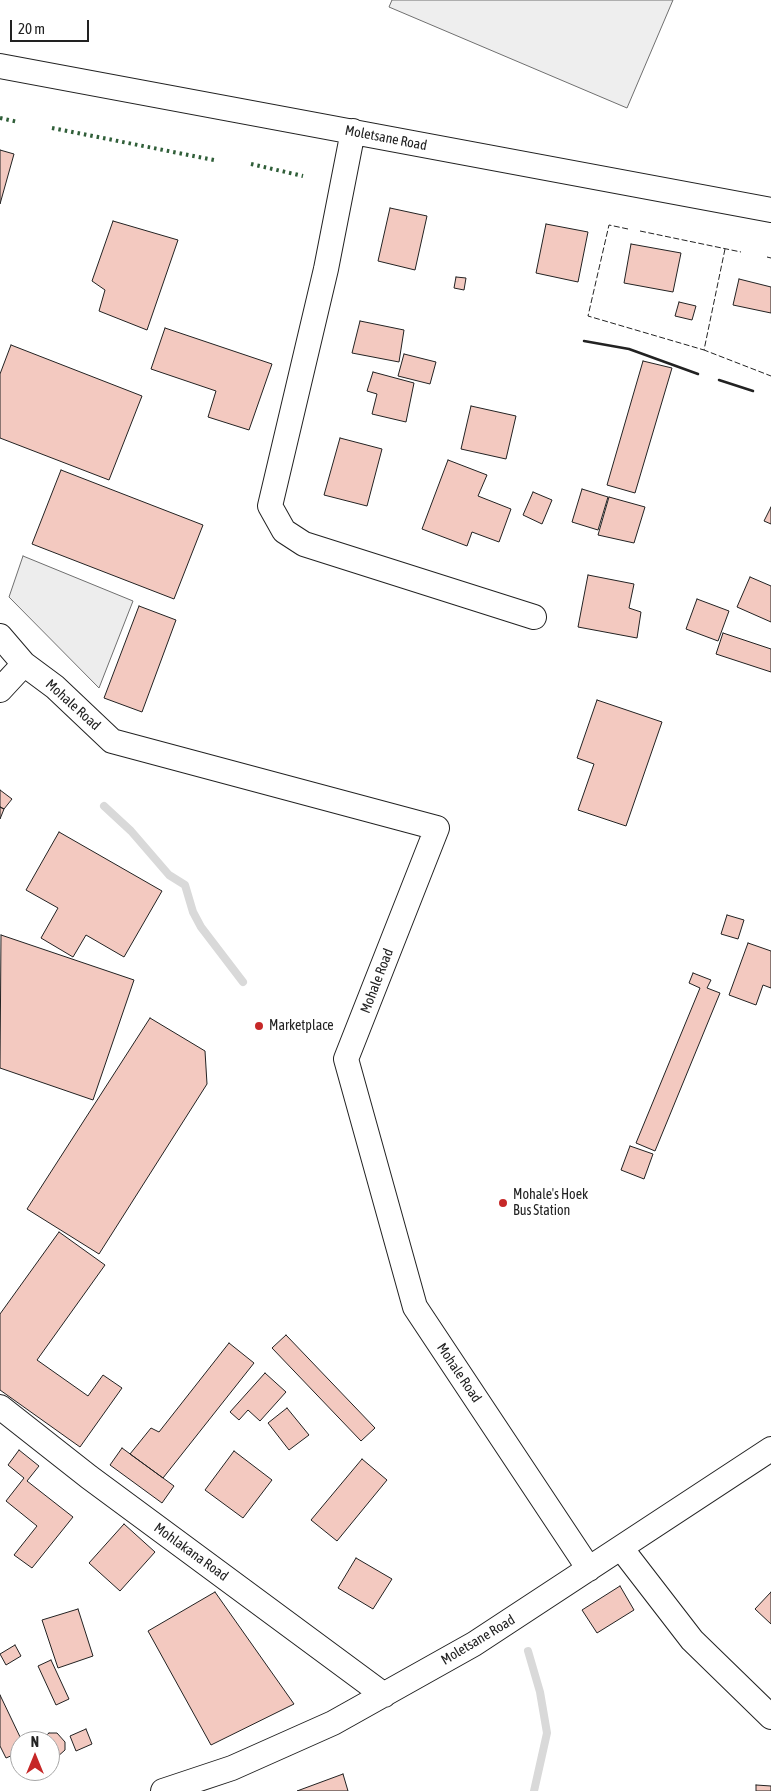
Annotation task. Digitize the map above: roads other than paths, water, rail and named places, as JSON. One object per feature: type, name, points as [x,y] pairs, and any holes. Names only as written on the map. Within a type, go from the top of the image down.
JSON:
[{"type":"street","name":"Moletsane Road","points":[[0,66],[771,210]]},
{"type":"street","points":[[353,131],[326,269],[270,506],[284,531],[304,544],[534,616]]},
{"type":"street","name":"Mohale Road","points":[[0,636],[24,664],[55,687],[112,741],[437,828],[346,1059],[415,1306],[589,1569]]},
{"type":"street","points":[[0,690],[24,664]]},
{"type":"street","name":"Mohlakana Road","points":[[0,1407],[88,1476],[384,1695]]},
{"type":"street","name":"Moletsane Road","points":[[163,1791],[232,1768],[333,1723],[384,1695],[474,1644],[771,1449]]},
{"type":"street","points":[[621,1548],[692,1640],[771,1717]]},
{"type":"waterway","points":[[104,806],[131,831],[169,875],[185,885],[193,912],[201,927],[243,982]]},
{"type":"waterway","points":[[528,1651],[540,1692],[547,1733],[534,1791]]},
{"type":"place","name":"Marketplace","points":[[259,1026]]},
{"type":"place","name":"Mohale's Hoek Bus Station","points":[[503,1203]]}]
